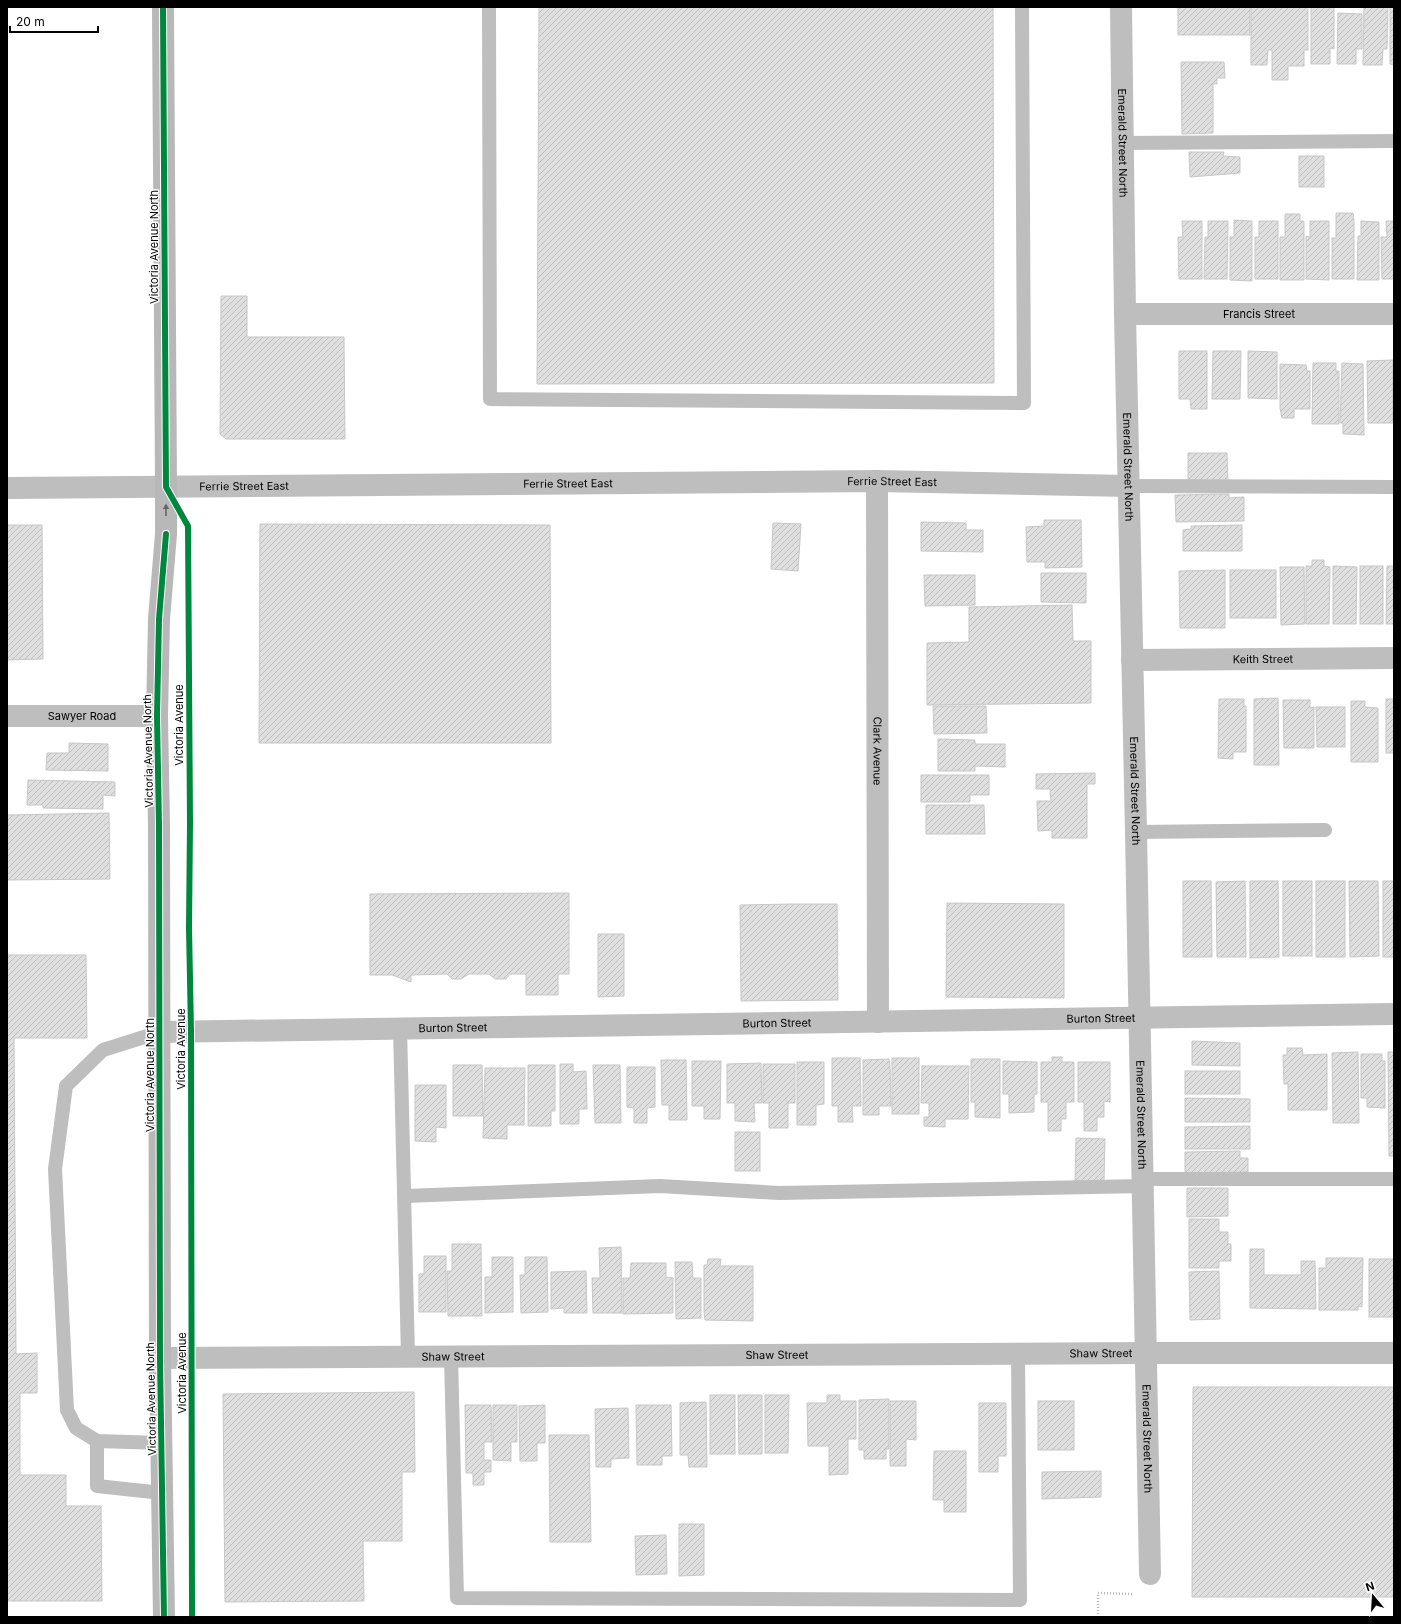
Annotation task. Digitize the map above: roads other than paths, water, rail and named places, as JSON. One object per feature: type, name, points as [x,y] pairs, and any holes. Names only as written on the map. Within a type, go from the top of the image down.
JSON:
[{"type":"main road","name":"Victoria Avenue North","points":[[163,7],[166,534],[159,619],[157,716],[160,1032],[160,1358],[164,1617]]},
{"type":"street","name":"Emerald Street North","points":[[1121,7],[1128,486],[1140,1018],[1150,1574]]},
{"type":"street","name":"Francis Street","points":[[1125,314],[1394,314]]},
{"type":"street","name":"Ferrie Street East","points":[[7,488],[877,481],[1128,486]]},
{"type":"street","name":"Clark Avenue","points":[[877,481],[878,1022]]},
{"type":"street","name":"Keith Street","points":[[1132,660],[1394,658]]},
{"type":"street","name":"Sawyer Road","points":[[7,716],[157,716]]},
{"type":"street","name":"Burton Street","points":[[160,1032],[1394,1014]]},
{"type":"street","name":"Shaw Street","points":[[160,1358],[1146,1352],[1394,1353]]},
{"type":"lane","points":[[489,7],[490,399],[1024,403],[1022,7]]},
{"type":"lane","points":[[1123,143],[1394,141]]},
{"type":"lane","points":[[1128,486],[1394,487]]},
{"type":"lane","points":[[1136,832],[1324,830]]},
{"type":"lane","points":[[400,1028],[408,1356]]},
{"type":"lane","points":[[160,1032],[103,1050],[66,1086],[55,1169],[66,1410],[76,1428],[97,1441],[161,1443]]},
{"type":"lane","points":[[405,1196],[660,1186],[779,1193],[1142,1182],[1394,1179]]},
{"type":"lane","points":[[451,1356],[456,1598],[1020,1600],[1018,1353]]},
{"type":"lane","points":[[97,1441],[98,1486],[162,1493]]}]
